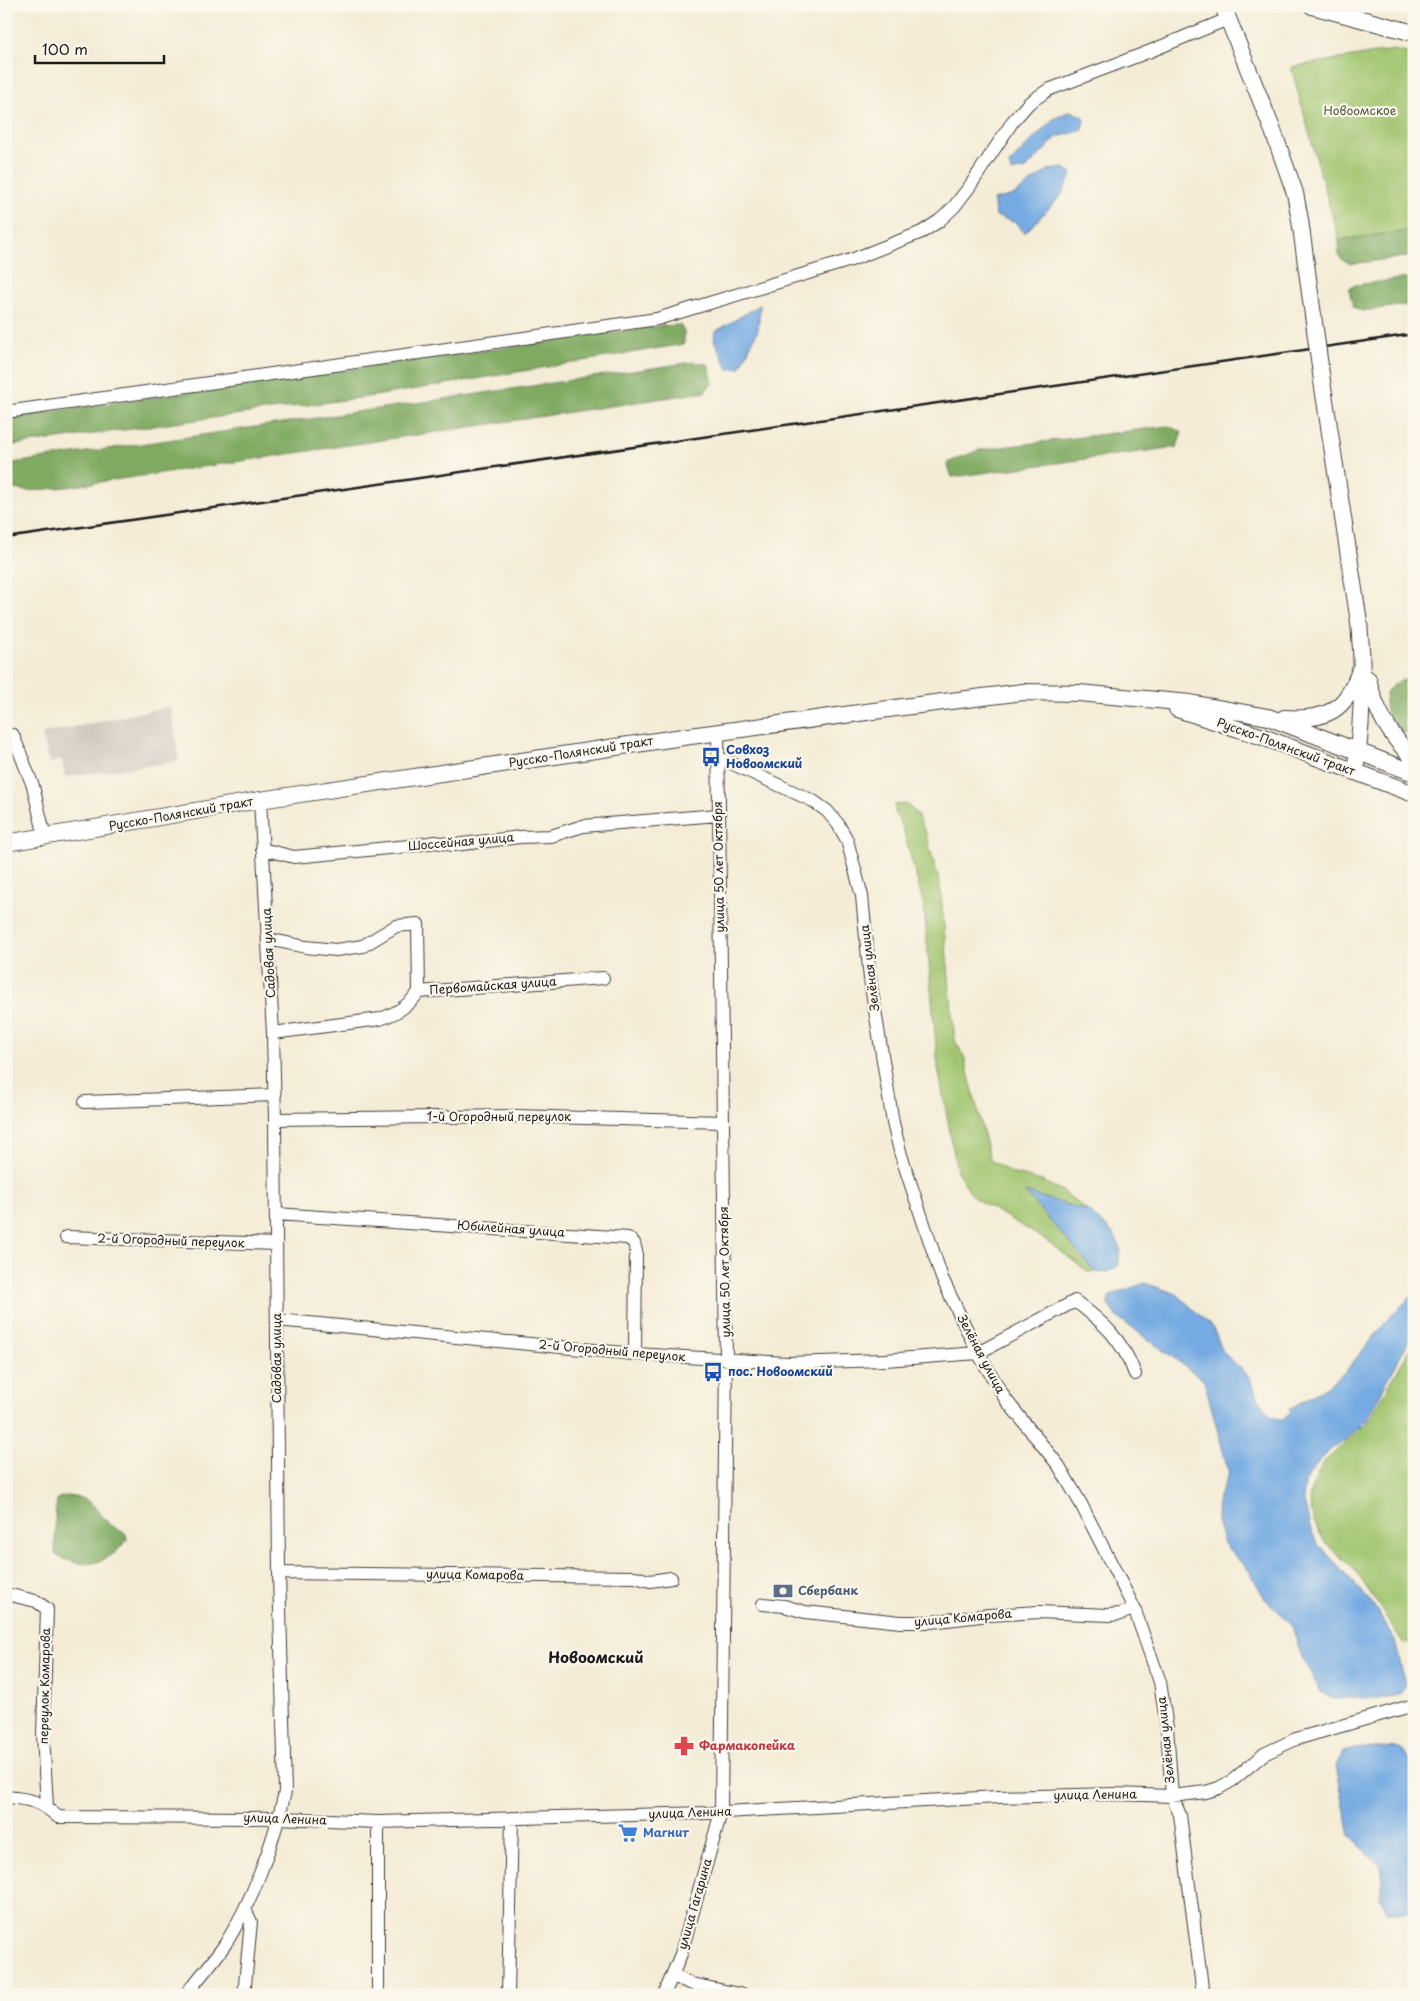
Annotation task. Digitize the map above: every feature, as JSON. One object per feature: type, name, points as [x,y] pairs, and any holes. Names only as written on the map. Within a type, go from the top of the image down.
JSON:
[{"type":"main road","points":[[1312,6],[1414,32]]},
{"type":"main road","points":[[1225,13],[1273,131],[1295,193],[1300,220],[1363,660],[1363,698],[1355,772]]},
{"type":"main road","points":[[1268,717],[1303,719],[1319,717],[1331,712],[1344,701],[1353,688],[1363,660]]},
{"type":"main road","points":[[1363,660],[1371,694],[1384,722],[1414,759]]},
{"type":"main road","name":"Русско-Полянский тракт","points":[[6,843],[260,800],[718,732],[1023,692],[1079,693],[1158,702],[1190,703],[1268,717],[1414,773]]},
{"type":"main road","name":"Русско-Полянский тракт","points":[[1158,702],[1263,738],[1414,794]]},
{"type":"street","points":[[6,412],[657,320],[842,263],[922,232],[939,221],[970,186],[1013,121],[1029,103],[1048,90],[1148,52],[1225,13]]},
{"type":"street","name":"улица 50 лет Октября","points":[[718,732],[726,1359],[721,1812]]},
{"type":"street","points":[[13,735],[34,786],[45,837]]},
{"type":"street","name":"Зелёная улица","points":[[718,757],[813,801],[827,811],[838,824],[847,840],[862,896],[870,979],[883,1071],[901,1155],[942,1278],[978,1354],[1006,1400],[1052,1454],[1081,1504],[1134,1608],[1160,1682],[1167,1728],[1172,1796],[1180,1815],[1203,1995]]},
{"type":"street","name":"Садовая улица","points":[[185,1995],[225,1943],[245,1909],[279,1818],[285,1792],[279,1573],[275,1095],[260,800]]},
{"type":"street","name":"Шоссейная улица","points":[[262,849],[294,856],[435,842],[454,845],[520,837],[551,836],[583,826],[718,814]]},
{"type":"street","points":[[268,939],[306,948],[336,950],[363,946],[396,926],[418,924],[419,992]]},
{"type":"street","name":"Первомайская улица","points":[[273,1033],[380,1020],[397,1013],[412,1002],[419,992],[603,978]]},
{"type":"street","points":[[85,1102],[275,1095]]},
{"type":"street","name":"1-й Огородный переулок","points":[[275,1119],[516,1116],[722,1122]]},
{"type":"street","name":"Юбилейная улица","points":[[276,1214],[628,1238],[634,1242],[636,1251],[635,1354]]},
{"type":"street","name":"2-й Огородный переулок","points":[[66,1238],[276,1244]]},
{"type":"street","points":[[978,1354],[1075,1301],[1102,1321],[1127,1353],[1135,1374]]},
{"type":"street","name":"2-й Огородный переулок","points":[[277,1320],[635,1354],[787,1363],[892,1360],[978,1354]]},
{"type":"street","name":"улица Комарова","points":[[279,1573],[635,1577],[650,1581],[671,1578]]},
{"type":"street","name":"переулок Комарова","points":[[6,1594],[36,1601],[47,1609],[43,1734],[47,1807]]},
{"type":"street","name":"улица Комарова","points":[[763,1604],[784,1606],[805,1612],[901,1622],[930,1622],[989,1615],[1039,1612],[1121,1614],[1134,1608]]},
{"type":"street","name":"улица Ленина","points":[[6,1798],[30,1799],[47,1807],[58,1817],[279,1818],[378,1822],[721,1812],[998,1797],[1114,1794],[1172,1796],[1206,1792],[1220,1788],[1233,1780],[1264,1754],[1296,1739],[1414,1705]]},
{"type":"street","name":"улица Гагарина","points":[[664,1995],[673,1976],[721,1812]]},
{"type":"street","points":[[508,1995],[512,1818]]},
{"type":"street","points":[[378,1822],[378,1995]]},
{"type":"street","points":[[244,1995],[251,1922],[245,1909]]},
{"type":"street","points":[[673,1976],[692,1984],[743,1995]]},
{"type":"shaded area","points":[[171,706],[179,761],[65,777],[62,760],[49,763],[42,734]]},
{"type":"green space","name":"Новоомское","points":[[1394,50],[1414,55],[1414,230],[1339,240],[1291,67]]},
{"type":"green space","points":[[1414,230],[1414,256],[1351,264],[1341,259],[1338,251],[1339,240]]},
{"type":"green space","points":[[1414,277],[1414,304],[1362,311],[1353,307],[1349,289],[1355,285]]},
{"type":"green space","points":[[680,325],[684,332],[684,344],[381,395],[6,446],[7,418],[658,326]]},
{"type":"green space","points":[[693,362],[708,364],[713,382],[705,392],[67,487],[28,491],[6,488],[6,464]]},
{"type":"green space","points":[[1168,426],[1182,432],[1177,447],[952,477],[947,463],[979,450]]},
{"type":"green space","points":[[1410,678],[1414,680],[1414,733],[1406,733],[1393,725],[1388,717],[1385,701],[1387,693],[1392,686]]},
{"type":"green space","points":[[906,804],[916,813],[925,831],[940,884],[955,1041],[964,1056],[990,1160],[1011,1173],[1042,1181],[1064,1192],[1088,1211],[1026,1193],[1095,1272],[1088,1272],[1046,1240],[974,1198],[957,1171],[938,1067],[924,906],[903,828],[895,813],[895,805]]},
{"type":"green space","points":[[1414,1341],[1414,1640],[1404,1644],[1355,1570],[1326,1544],[1313,1520],[1309,1495],[1323,1463],[1369,1421]]},
{"type":"green space","points":[[67,1496],[88,1501],[111,1525],[126,1534],[127,1540],[112,1555],[94,1563],[75,1562],[55,1554],[56,1503],[58,1498]]},
{"type":"water","points":[[1070,111],[1084,117],[1083,130],[1057,137],[1026,169],[1011,172],[1009,164],[1052,120]]},
{"type":"water","points":[[1064,168],[1072,173],[1061,196],[1025,233],[1014,222],[996,216],[993,200],[1014,195],[1048,170]]},
{"type":"water","points":[[760,305],[758,330],[740,368],[728,369],[714,340],[715,332]]},
{"type":"water","points":[[1025,1192],[1088,1211],[1114,1234],[1121,1249],[1118,1266],[1106,1273],[1095,1272]]},
{"type":"water","points":[[1145,1283],[1177,1294],[1213,1328],[1223,1352],[1248,1375],[1261,1403],[1270,1415],[1282,1420],[1291,1413],[1289,1409],[1322,1390],[1345,1372],[1392,1315],[1414,1294],[1414,1331],[1366,1421],[1346,1440],[1331,1449],[1316,1465],[1306,1479],[1303,1497],[1310,1527],[1317,1543],[1370,1600],[1395,1640],[1405,1684],[1401,1693],[1388,1698],[1331,1698],[1321,1692],[1303,1660],[1291,1623],[1265,1599],[1250,1572],[1224,1544],[1217,1521],[1218,1499],[1229,1473],[1204,1380],[1117,1317],[1108,1305],[1109,1297]]},
{"type":"water","points":[[1363,1747],[1402,1749],[1414,1769],[1414,1916],[1408,1912],[1388,1912],[1380,1897],[1383,1880],[1381,1867],[1350,1836],[1336,1766],[1343,1752]]},
{"type":"railway","points":[[6,538],[1414,334]]},
{"type":"place","name":"Совхоз Новоомский","points":[[711,757]]},
{"type":"place","name":"пос. Новоомский","points":[[713,1372]]},
{"type":"place","name":"Сбербанк","points":[[783,1591]]},
{"type":"place","name":"Фармакопейка","points":[[684,1746]]},
{"type":"place","name":"Магнит","points":[[628,1833]]},
{"type":"district","name":"Новоомский","points":[[596,1658]]}]
